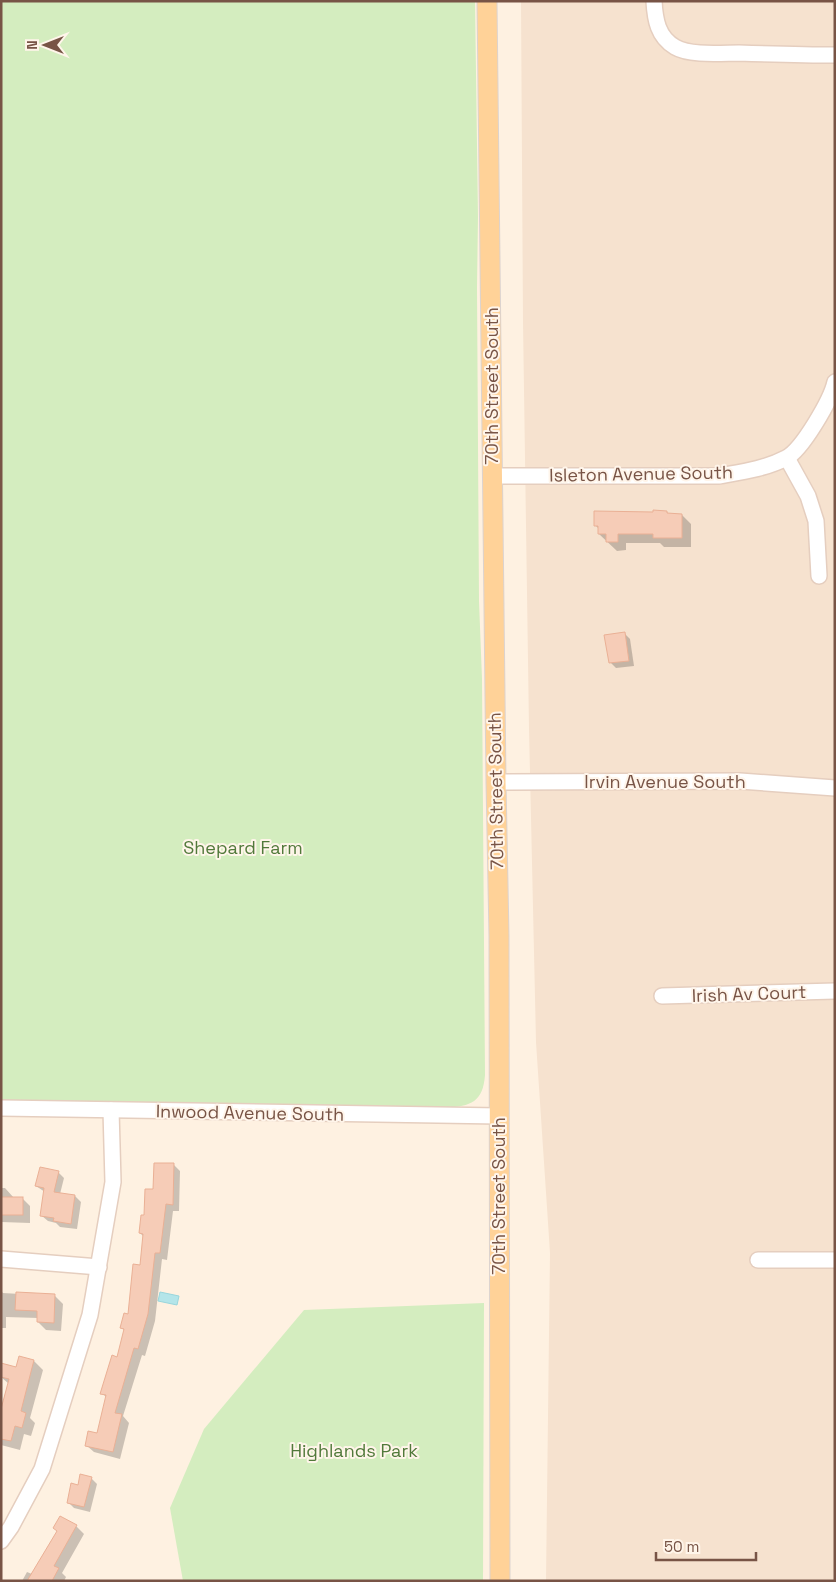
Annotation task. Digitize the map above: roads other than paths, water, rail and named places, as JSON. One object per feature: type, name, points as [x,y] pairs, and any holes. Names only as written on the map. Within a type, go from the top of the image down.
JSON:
[{"type":"main road","name":"70th Street South","points":[[488,1],[492,476],[499,936],[500,1581]]},
{"type":"street","points":[[654,1],[655,20],[661,33],[667,41],[683,51],[835,55]]},
{"type":"street","points":[[819,576],[816,521],[808,496],[787,458],[812,427],[832,392],[835,382]]},
{"type":"street","name":"Isleton Avenue South","points":[[492,476],[719,476],[749,471],[787,458]]},
{"type":"street","name":"Irvin Avenue South","points":[[496,782],[740,781],[835,788]]},
{"type":"street","name":"Irish Av Court","points":[[662,996],[835,991]]},
{"type":"street","name":"Inwood Avenue South","points":[[1,1108],[499,1116]]},
{"type":"street","points":[[1,1541],[11,1527],[42,1468],[90,1315],[114,1182],[110,1110]]},
{"type":"street","points":[[1,1259],[99,1267]]},
{"type":"street","points":[[758,1260],[835,1260]]},
{"type":"water","points":[[160,1292],[179,1296],[177,1305],[158,1301]]},
{"type":"park label","name":"Shepard Farm","points":[[243,848]]},
{"type":"park label","name":"Highlands Park","points":[[354,1451]]}]
